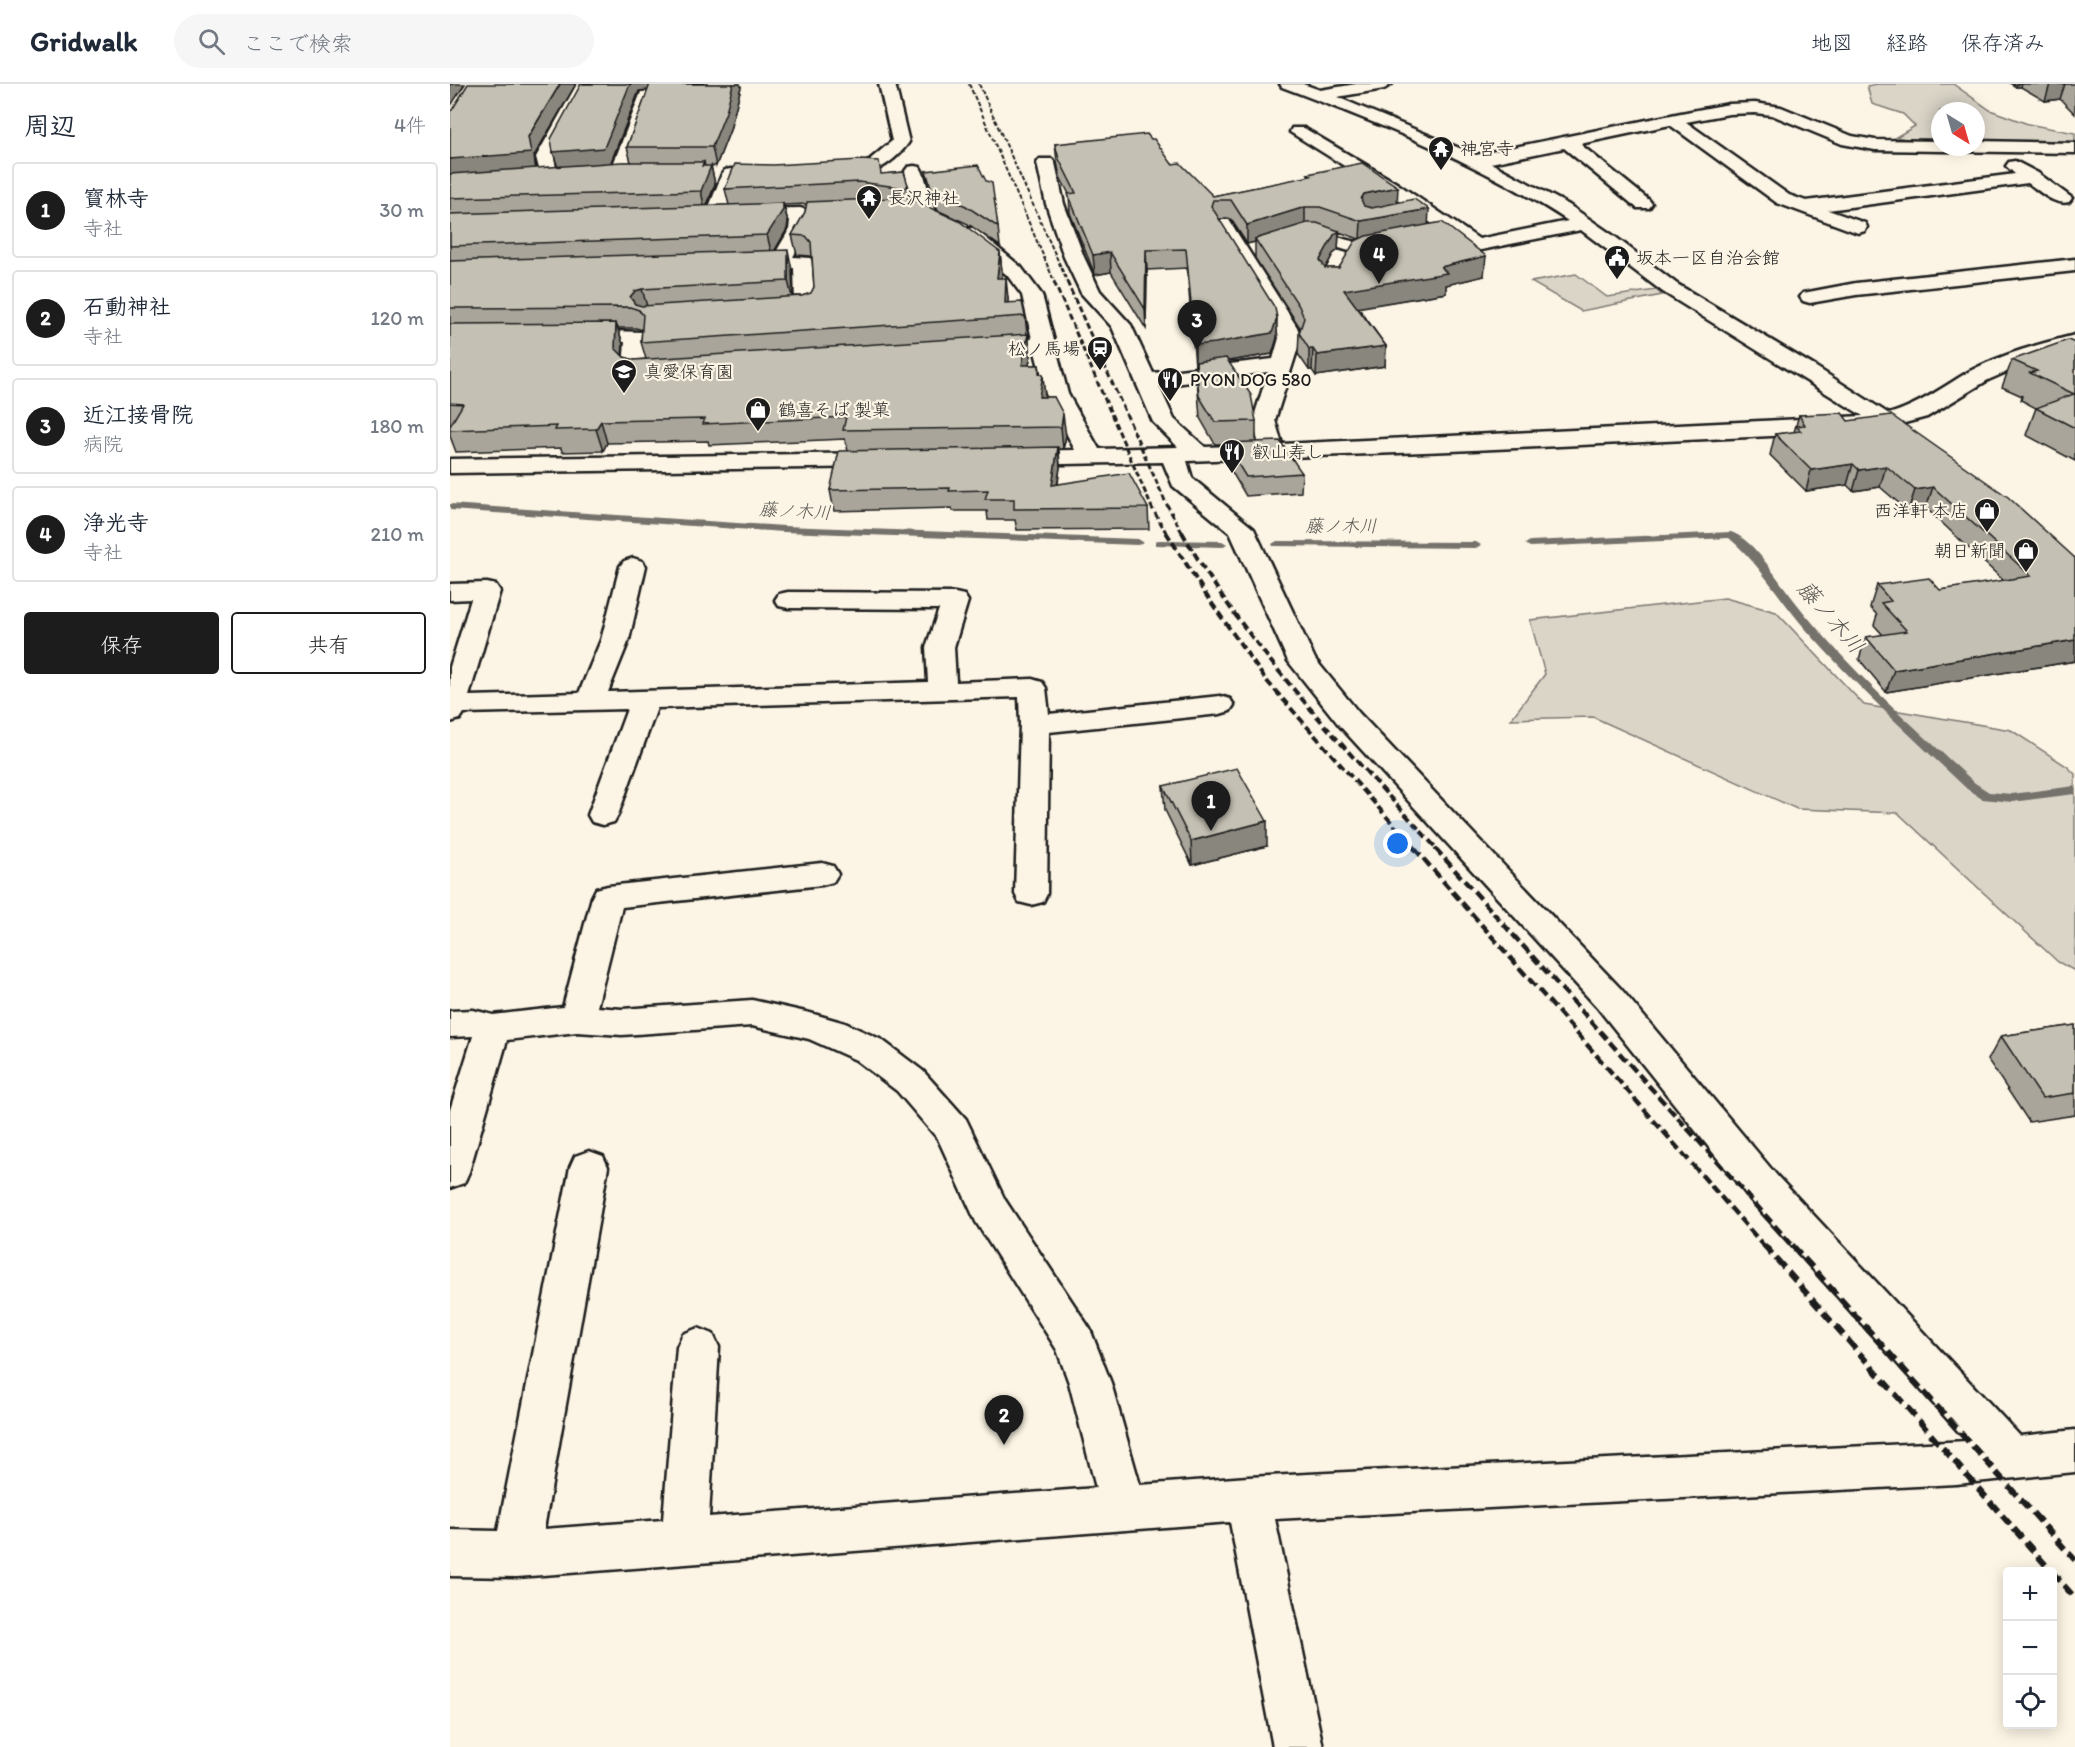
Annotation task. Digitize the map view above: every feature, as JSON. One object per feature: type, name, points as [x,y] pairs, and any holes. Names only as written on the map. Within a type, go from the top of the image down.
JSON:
[{"type":"street","points":[[549,180],[545,157],[585,84]]},
{"type":"street","points":[[639,174],[612,175],[647,95],[693,93],[695,84]]},
{"type":"street","points":[[821,174],[865,171],[876,166],[901,142],[887,84]]},
{"type":"street","points":[[1288,84],[1373,115],[1474,161],[1584,224],[1668,286],[1772,348],[1913,442]]},
{"type":"street","points":[[1318,95],[1384,84]]},
{"type":"street","points":[[1474,161],[1729,109],[1755,108],[1775,110],[1838,136],[1875,145],[2075,148]]},
{"type":"street","points":[[1673,120],[1784,199],[1858,227]]},
{"type":"street","points":[[1298,132],[1422,208],[1476,245],[1584,224]]},
{"type":"street","points":[[1566,141],[1643,204]]},
{"type":"street","points":[[1987,147],[2063,198]]},
{"type":"street","points":[[1046,163],[1055,204],[1074,257],[1091,293],[1121,325],[1164,422],[1186,455],[1181,481],[1241,529],[1302,661],[1349,719],[1609,998],[1719,1129],[1764,1188],[2010,1456]]},
{"type":"street","points":[[914,171],[921,212],[972,234],[1014,271],[1032,295],[1057,394],[1091,457]]},
{"type":"street","points":[[712,172],[746,177],[788,176]]},
{"type":"street","points":[[731,174],[705,217],[821,213]]},
{"type":"street","points":[[1806,207],[2032,177]]},
{"type":"street","points":[[526,181],[572,178]]},
{"type":"street","points":[[1402,213],[1422,208]]},
{"type":"street","points":[[780,262],[798,230],[800,214]]},
{"type":"street","points":[[1222,224],[1287,327],[1290,338],[1264,420],[1274,452]]},
{"type":"street","points":[[1434,235],[1456,231]]},
{"type":"street","points":[[1242,254],[1305,234],[1319,234],[1359,248]]},
{"type":"street","points":[[1338,266],[1345,255],[1359,248],[1413,239]]},
{"type":"street","points":[[734,264],[803,262],[806,308],[761,311]]},
{"type":"street","points":[[1810,297],[1856,289],[2075,264]]},
{"type":"street","points":[[555,336],[642,327],[634,368],[640,372],[696,368]]},
{"type":"street","points":[[996,459],[1274,452],[1596,438],[1885,422],[1919,412],[1980,375],[2028,354],[2075,341]]},
{"type":"street","points":[[961,350],[1044,345]]},
{"type":"street","points":[[1146,381],[1282,364]]},
{"type":"street","points":[[450,466],[901,460]]},
{"type":"street","points":[[590,701],[615,640],[633,566]]},
{"type":"street","points":[[450,592],[487,591],[452,709],[590,701],[1032,688],[1035,724],[1031,894]]},
{"type":"street","points":[[788,600],[955,601],[940,647],[942,691]]},
{"type":"street","points":[[603,815],[645,700]]},
{"type":"street","points":[[1035,724],[1220,705]]},
{"type":"street","points":[[577,1019],[608,897],[822,874]]},
{"type":"street","points":[[450,1024],[473,1023],[493,1028],[577,1019],[622,1022],[752,1012],[832,1033],[869,1050],[910,1081],[953,1130],[990,1210],[1075,1342],[1090,1383],[1124,1509]]},
{"type":"street","points":[[450,1172],[493,1028]]},
{"type":"street","points":[[517,1554],[589,1167]]},
{"type":"street","points":[[684,1542],[698,1347]]},
{"type":"street","points":[[450,1553],[517,1554],[1248,1499],[1956,1463],[2075,1451]]},
{"type":"street","points":[[1248,1499],[1298,1747]]},
{"type":"shaded area","points":[[1953,84],[1979,102],[1931,102],[1931,143],[1925,143],[1896,137],[1915,126],[1903,114],[1872,104],[1867,86]]},
{"type":"shaded area","points":[[1985,106],[2028,124],[2075,133],[2075,144],[1985,143]]},
{"type":"shaded area","points":[[1576,274],[1607,297],[1656,290],[1662,295],[1581,311],[1531,282]]},
{"type":"shaded area","points":[[1725,598],[1776,612],[1864,705],[2011,730],[2068,767],[2075,774],[2075,971],[2058,962],[1898,813],[1797,809],[1593,717],[1511,719],[1545,674],[1530,620]]},
{"type":"building","points":[[468,84],[560,84],[528,137],[531,153],[450,159],[450,111]]},
{"type":"building","points":[[581,84],[630,84],[604,148],[553,152],[551,139]]},
{"type":"building","points":[[650,84],[733,84],[726,112],[712,147],[627,147]]},
{"type":"building","points":[[1147,134],[1154,139],[1172,164],[1180,163],[1213,196],[1362,163],[1398,187],[1364,194],[1361,199],[1364,206],[1372,208],[1414,199],[1429,209],[1361,221],[1320,207],[1305,207],[1247,225],[1231,200],[1213,200],[1211,206],[1275,308],[1277,318],[1272,333],[1195,345],[1186,249],[1146,250],[1145,309],[1110,252],[1093,255],[1068,194],[1076,193],[1059,159],[1055,144]]},
{"type":"building","points":[[879,161],[881,174],[904,172],[908,185],[901,191],[904,196],[959,221],[1000,252],[997,278],[1006,278],[1005,303],[1022,302],[1025,316],[641,342],[643,315],[639,310],[630,307],[450,308],[450,261],[788,250],[788,281],[642,289],[635,291],[630,297],[635,304],[642,306],[802,296],[811,293],[814,287],[811,242],[806,236],[792,235],[805,212],[807,202],[895,198],[899,193],[897,187],[859,182],[725,189],[735,164],[773,165]]},
{"type":"building","points":[[621,162],[704,162],[702,166],[711,166],[701,191],[450,198],[450,174]]},
{"type":"building","points":[[978,165],[986,181],[992,183],[998,227],[966,206],[937,193],[931,187],[926,171]]},
{"type":"building","points":[[783,203],[783,210],[767,235],[450,246],[450,214]]},
{"type":"building","points":[[1442,222],[1486,256],[1441,267],[1447,273],[1344,290],[1386,346],[1317,355],[1313,349],[1309,349],[1299,333],[1304,318],[1299,306],[1255,239],[1307,223],[1317,223],[1339,231],[1334,235],[1320,260],[1325,268],[1339,268],[1355,241],[1366,236]]},
{"type":"building","points":[[616,323],[615,348],[624,357],[634,360],[1028,334],[1022,365],[1039,365],[1039,373],[1043,375],[1039,397],[1054,397],[1063,414],[1061,427],[843,430],[846,417],[703,424],[705,419],[601,421],[596,429],[555,430],[557,426],[450,430],[463,404],[450,403],[450,324]]},
{"type":"building","points":[[2068,340],[2075,343],[2075,428],[2036,408],[2074,394],[2030,373],[2037,371],[2012,360]]},
{"type":"building","points":[[1226,358],[1251,395],[1256,421],[1215,422],[1199,396],[1196,362]]},
{"type":"building","points":[[1842,413],[1848,421],[1891,415],[2008,497],[2075,558],[2075,640],[1894,670],[1866,637],[1907,631],[1881,603],[1891,601],[1877,585],[1929,578],[1940,590],[2031,576],[1933,487],[1915,490],[1886,466],[1859,470],[1853,464],[1811,470],[1775,434],[1801,431],[1796,426],[1805,425],[1799,415]]},
{"type":"building","points":[[1280,441],[1302,473],[1246,477],[1225,443]]},
{"type":"building","points":[[1058,447],[1052,485],[1129,473],[1148,508],[1014,509],[1014,499],[985,499],[988,490],[949,491],[950,488],[830,490],[839,451]]},
{"type":"building","points":[[1237,768],[1267,821],[1191,841],[1163,786]]},
{"type":"building","points":[[2075,1025],[2075,1093],[2042,1098],[2001,1036]]},
{"type":"waterway","name":"藤ノ木川","points":[[450,507],[784,529],[1138,542]]},
{"type":"waterway","name":"藤ノ木川","points":[[1530,544],[1731,535],[1754,556],[1801,617],[1830,649],[1889,709],[1971,786],[1986,796],[2012,798],[2075,790]]},
{"type":"waterway","name":"藤ノ木川","points":[[1159,543],[1222,544]]},
{"type":"waterway","name":"藤ノ木川","points":[[1277,544],[1476,545]]},
{"type":"railway","points":[[969,84],[1055,283]]},
{"type":"railway","points":[[979,84],[1068,283]]},
{"type":"railway","points":[[1054,282],[1152,508],[1167,534]]},
{"type":"railway","points":[[1067,282],[1166,503],[1183,534]]},
{"type":"railway","points":[[1166,532],[1206,595],[1265,679],[1415,849]]},
{"type":"railway","points":[[1182,532],[1208,576],[1268,658],[1334,736],[1437,849]]},
{"type":"railway","points":[[1414,848],[1765,1247]]},
{"type":"railway","points":[[1435,848],[1794,1247]]},
{"type":"railway","points":[[1764,1245],[2075,1598]]},
{"type":"railway","points":[[1792,1245],[2075,1560]]},
{"type":"place","name":"神宮寺","points":[[1441,172]]},
{"type":"place","name":"長沢神社","points":[[869,221]]},
{"type":"place","name":"坂本一区自治会館","points":[[1617,281]]},
{"type":"place","name":"浄光寺","points":[[1379,284]]},
{"type":"place","name":"近江接骨院","points":[[1197,350]]},
{"type":"place","name":"松ノ馬場","points":[[1100,372]]},
{"type":"place","name":"真愛保育園","points":[[624,395]]},
{"type":"place","name":"PYON DOG 580","points":[[1170,403]]},
{"type":"place","name":"鶴喜そば 製菓","points":[[758,433]]},
{"type":"place","name":"叡山寿し","points":[[1232,475]]},
{"type":"place","name":"西洋軒 本店","points":[[1987,534]]},
{"type":"place","name":"朝日新聞","points":[[2026,574]]},
{"type":"place","name":"寳林寺","points":[[1211,831]]},
{"type":"place","name":"石動神社","points":[[1004,1445]]}]
